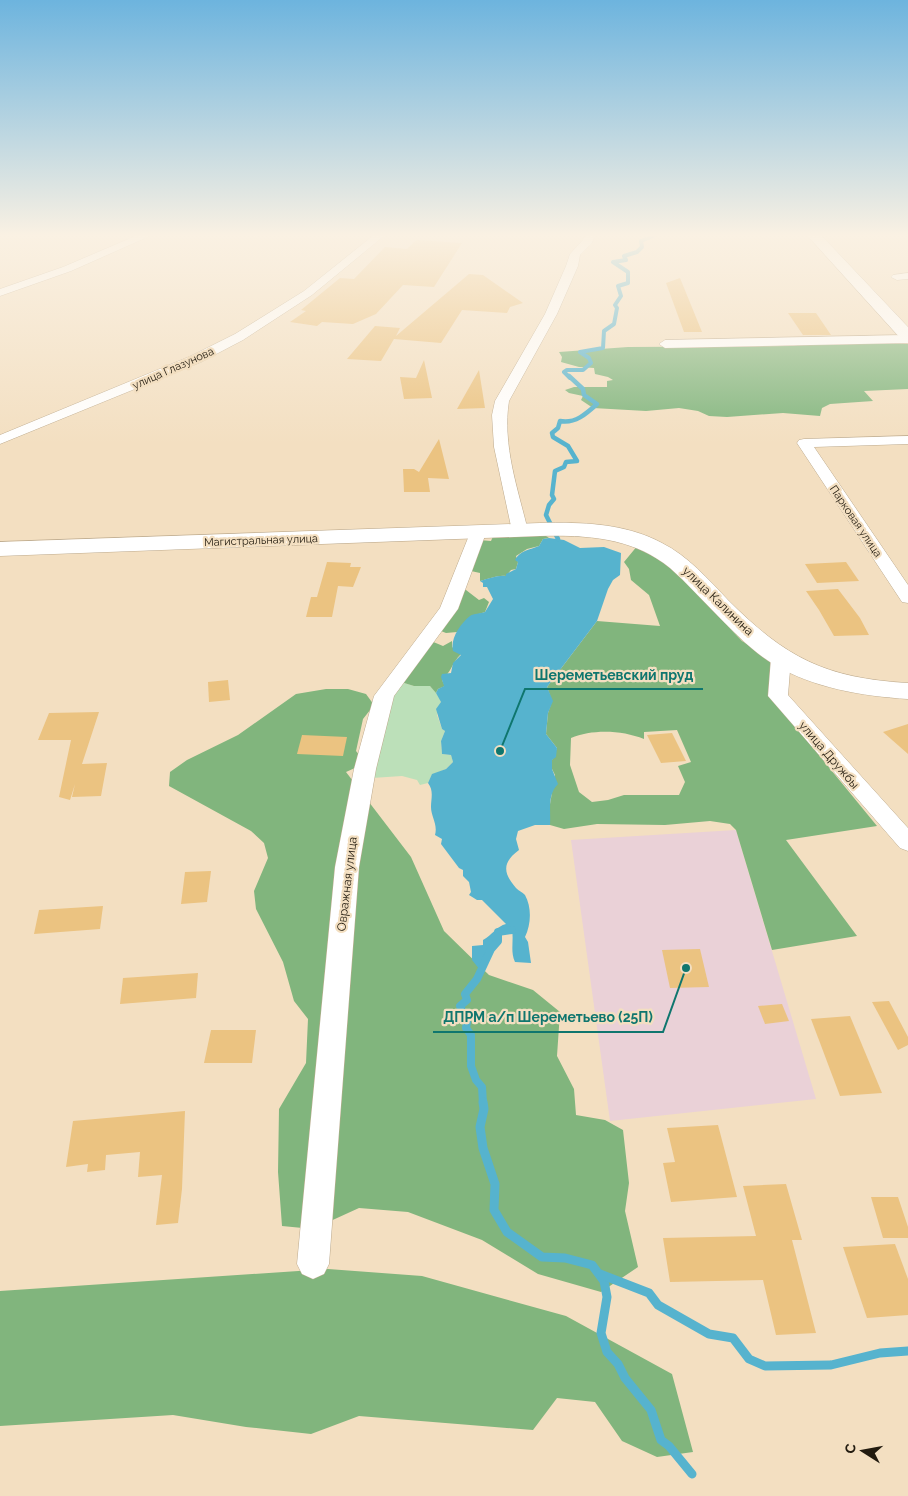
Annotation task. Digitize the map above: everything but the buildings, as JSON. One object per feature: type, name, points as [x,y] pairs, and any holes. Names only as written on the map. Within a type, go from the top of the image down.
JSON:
[{"type":"street","name":"улица Глазунова","points":[[0,440],[196,360],[239,337],[289,305]]},
{"type":"street","points":[[521,531],[504,462],[498,413],[502,401],[555,305]]},
{"type":"street","points":[[878,305],[908,338]]},
{"type":"street","points":[[665,344],[908,338]]},
{"type":"street","name":"Парковая улица","points":[[908,440],[804,443],[908,598]]},
{"type":"street","name":"улица Калинина","points":[[521,531],[561,529],[617,535],[641,541],[666,553],[691,573],[738,623],[781,658],[815,674],[838,682],[885,690],[908,691]]},
{"type":"street","name":"Магистральная улица","points":[[0,549],[521,531]]},
{"type":"street","name":"Овражная улица","points":[[313,1264],[347,867],[365,769],[384,696],[449,609],[478,533]]},
{"type":"street","name":"улица Дружбы","points":[[781,658],[778,696],[908,843]]},
{"type":"shaded area","points":[[736,830],[816,1099],[610,1121],[571,840]]},
{"type":"green space","points":[[877,342],[908,344],[908,389],[864,391],[873,401],[830,404],[822,408],[820,416],[783,413],[727,417],[709,416],[698,411],[679,408],[646,411],[593,408],[581,400],[583,396],[569,393],[565,390],[574,387],[607,387],[607,381],[613,380],[595,374],[594,368],[579,367],[561,362],[562,357],[559,352],[628,347],[793,346],[806,343]]},
{"type":"green space","points":[[494,534],[516,537],[528,535],[546,536],[549,538],[543,539],[539,546],[527,549],[516,556],[518,562],[516,569],[511,570],[506,576],[480,581],[480,573],[471,571],[479,540],[491,541]]},
{"type":"green space","points":[[638,545],[661,556],[742,641],[770,658],[772,698],[877,826],[786,840],[857,936],[772,950],[736,830],[730,824],[710,821],[665,825],[597,824],[564,829],[550,825],[549,810],[555,775],[552,769],[552,760],[557,748],[546,734],[548,713],[552,701],[547,687],[597,621],[660,626],[649,595],[631,580],[629,569],[624,562]],"holes":[[[677,730],[691,762],[678,766],[685,782],[679,795],[624,795],[592,802],[579,792],[570,765],[571,738],[588,733],[617,732],[644,739],[644,732]]]},
{"type":"green space","points":[[461,590],[466,590],[479,600],[484,598],[489,602],[485,612],[470,617],[457,632],[446,633],[441,631]]},
{"type":"green space","points":[[431,641],[443,646],[452,641],[452,647],[461,654],[442,680],[445,686],[438,689],[436,693],[430,686],[414,686],[401,682]]},
{"type":"green space","points":[[401,682],[414,686],[430,686],[439,696],[441,702],[437,715],[442,729],[445,731],[441,741],[442,754],[451,755],[453,762],[446,769],[432,775],[428,783],[420,785],[417,780],[402,776],[372,778],[389,697]]},
{"type":"green space","points":[[326,689],[348,689],[366,694],[374,705],[363,719],[356,751],[366,763],[346,772],[411,857],[444,931],[489,975],[533,990],[560,1012],[557,1056],[574,1089],[576,1115],[605,1120],[623,1130],[629,1183],[625,1211],[638,1267],[601,1292],[538,1274],[482,1240],[408,1212],[359,1208],[313,1229],[282,1226],[278,1172],[279,1109],[306,1063],[308,1019],[294,1001],[283,962],[256,909],[254,891],[268,858],[264,843],[251,831],[169,786],[170,772],[187,760],[238,735],[296,694]]},
{"type":"green space","points":[[328,1269],[422,1276],[566,1316],[672,1374],[693,1452],[657,1457],[622,1441],[595,1402],[557,1398],[533,1430],[359,1416],[311,1434],[246,1427],[173,1415],[0,1426],[0,1291]]},
{"type":"water","points":[[543,539],[564,540],[580,548],[604,547],[621,553],[620,575],[613,580],[608,589],[597,621],[547,687],[553,701],[548,713],[546,734],[557,748],[556,757],[552,760],[552,769],[558,784],[552,793],[550,803],[550,825],[535,825],[518,831],[516,839],[519,850],[507,863],[506,868],[511,882],[525,895],[529,905],[529,927],[525,937],[528,942],[531,963],[515,962],[512,930],[499,931],[498,941],[490,949],[480,970],[472,960],[472,946],[483,945],[483,940],[506,924],[482,900],[477,900],[469,895],[471,892],[469,882],[463,876],[463,870],[459,868],[441,844],[442,839],[435,835],[436,827],[431,807],[432,792],[428,783],[432,774],[446,769],[453,762],[451,755],[442,754],[441,741],[445,731],[442,729],[436,709],[441,702],[436,693],[438,689],[444,686],[442,674],[451,673],[453,663],[461,655],[453,651],[452,646],[457,632],[470,616],[485,612],[493,599],[487,587],[483,587],[483,583],[480,581],[506,576],[506,574],[516,569],[518,562],[515,560],[520,554],[539,546]]},
{"type":"waterway","points":[[570,378],[564,372],[567,370],[583,370],[591,363],[589,358],[580,352],[603,348],[604,331],[614,324],[617,308],[615,305]]},
{"type":"waterway","points":[[558,539],[546,515],[549,505],[554,499],[552,495],[555,471],[564,467],[566,462],[577,461],[568,446],[553,437],[552,433],[558,428],[560,421],[575,420],[597,404],[584,395],[583,389],[569,376]]},
{"type":"waterway","points":[[483,1103],[482,1087],[476,1080],[471,1066],[471,1035],[466,1028],[467,1022],[460,1006],[467,1000],[465,994],[477,979],[491,949],[498,941],[498,932],[512,930]]},
{"type":"waterway","points":[[483,1102],[484,1109],[480,1127],[483,1148],[495,1184],[494,1210],[507,1232],[542,1257],[565,1258],[592,1265],[604,1281],[607,1297],[601,1333],[607,1352],[618,1364],[625,1378],[651,1410],[661,1440],[669,1446],[692,1474]]},
{"type":"waterway","points":[[600,1274],[649,1293],[658,1305],[709,1334],[733,1338],[749,1359],[765,1366],[831,1365],[880,1353],[908,1351]]},
{"type":"place","name":"Шереметьевский пруд","points":[[500,751]]},
{"type":"place","name":"ДПРМ а/п Шереметьево (25П)","points":[[686,968]]}]
